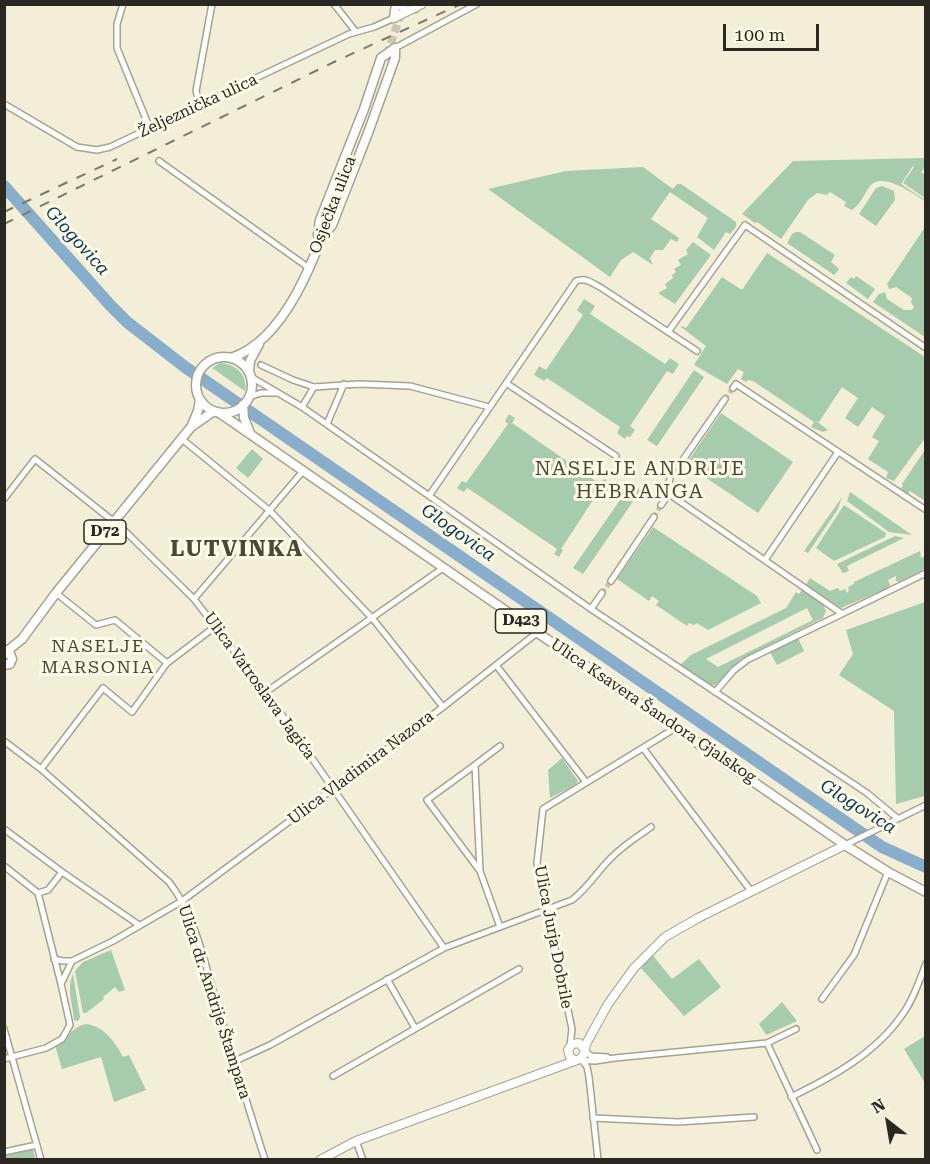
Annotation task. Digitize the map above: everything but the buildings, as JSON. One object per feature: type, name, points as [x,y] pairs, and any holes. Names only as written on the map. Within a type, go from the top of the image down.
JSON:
[{"type":"main road","points":[[394,18],[401,5]]},
{"type":"main road","points":[[394,18],[417,6]]},
{"type":"main road","points":[[320,241],[318,234],[320,220],[364,109],[381,58],[395,48]]},
{"type":"main road","points":[[320,241],[332,225],[368,133],[395,58],[395,48]]},
{"type":"main road","name":"Osječka ulica","points":[[231,358],[245,352],[260,341],[278,321],[309,268],[386,58]]},
{"type":"main road","name":"Osječka ulica","points":[[250,375],[250,361],[260,341]]},
{"type":"main road","points":[[200,400],[196,384],[202,368],[218,358],[231,358],[241,363],[250,375],[252,385],[244,418],[252,436]]},
{"type":"main road","name":"D423","points":[[200,400],[252,436]]},
{"type":"main road","name":"D72","points":[[7,659],[113,521],[191,427],[200,400]]},
{"type":"main road","points":[[216,412],[234,411],[247,401]]},
{"type":"main road","name":"D72","points":[[191,427],[216,412]]},
{"type":"main road","name":"Ulica Ksavera Šandora Gjalskog","points":[[252,436],[677,727],[850,842]]},
{"type":"main road","points":[[320,1160],[356,1141],[583,1057],[583,1048],[597,1022],[634,968],[665,937],[680,927],[850,842]]},
{"type":"main road","name":"D423","points":[[850,842],[888,872],[926,892]]},
{"type":"main road","points":[[569,1049],[583,1048]]},
{"type":"main road","points":[[569,1049],[570,1057],[578,1060]]},
{"type":"main road","points":[[530,1076],[562,1060],[569,1049]]},
{"type":"street","points":[[123,4],[117,24],[117,48],[150,129]]},
{"type":"street","points":[[201,105],[196,91],[212,4]]},
{"type":"street","points":[[334,4],[356,32]]},
{"type":"street","points":[[395,48],[477,4]]},
{"type":"street","name":"Željeznička ulica","points":[[4,104],[77,147],[87,149],[110,147],[356,32],[394,18]]},
{"type":"street","points":[[159,161],[309,268]]},
{"type":"street","points":[[668,332],[746,225],[926,348]]},
{"type":"street","points":[[429,496],[572,285],[581,279],[600,287],[697,351]]},
{"type":"street","points":[[261,365],[314,387],[344,384],[410,386],[489,407]]},
{"type":"street","points":[[250,375],[302,407],[591,609],[867,793],[897,818]]},
{"type":"street","points":[[506,383],[616,456]]},
{"type":"street","points":[[327,424],[344,384]]},
{"type":"street","points":[[733,388],[736,384],[926,510]]},
{"type":"street","points":[[302,407],[314,387]]},
{"type":"street","points":[[247,401],[264,392],[278,393]]},
{"type":"street","points":[[678,467],[725,399]]},
{"type":"street","points":[[182,439],[270,511],[374,619],[443,707]]},
{"type":"street","points":[[765,560],[838,452]]},
{"type":"street","name":"Ulica Vatroslava Jagića","points":[[4,499],[35,459],[113,521],[194,599],[266,692],[444,948]]},
{"type":"street","points":[[194,599],[303,471]]},
{"type":"street","points":[[670,479],[667,489],[669,494],[841,613]]},
{"type":"street","points":[[661,505],[669,494]]},
{"type":"street","points":[[611,580],[654,517]]},
{"type":"street","points":[[266,692],[374,619],[443,568]]},
{"type":"street","points":[[715,692],[734,670],[747,660],[926,573]]},
{"type":"street","points":[[56,593],[96,625],[115,620],[167,663]]},
{"type":"street","points":[[591,609],[602,593]]},
{"type":"street","points":[[41,769],[103,688],[132,712],[167,663],[216,626]]},
{"type":"street","name":"Ulica Vladimira Nazora","points":[[72,961],[113,941],[182,901],[443,707],[538,632]]},
{"type":"street","points":[[496,664],[586,782],[677,727]]},
{"type":"street","name":"Ulica dr. Andrije Štampara","points":[[4,741],[41,769],[169,882],[182,901],[203,956],[265,1160]]},
{"type":"street","points":[[480,871],[427,800],[500,746]]},
{"type":"street","points":[[643,748],[751,891]]},
{"type":"street","points":[[475,765],[480,871],[500,927]]},
{"type":"street","name":"Ulica Jurja Dobrile","points":[[583,1048],[572,1029],[537,863],[543,809],[586,782]]},
{"type":"street","points":[[850,842],[926,805]]},
{"type":"street","points":[[235,1061],[270,1045],[444,948],[564,904],[579,895],[623,847],[651,827]]},
{"type":"street","points":[[4,829],[139,925]]},
{"type":"street","points":[[4,866],[38,893],[70,1025],[63,1039],[46,1048],[4,1059]]},
{"type":"street","points":[[38,893],[48,890],[62,872]]},
{"type":"street","points":[[822,999],[854,955],[888,872]]},
{"type":"street","points":[[54,959],[63,962],[72,961]]},
{"type":"street","points":[[61,984],[72,961]]},
{"type":"street","points":[[791,1097],[822,1081],[867,1052],[902,1015],[923,980],[926,964]]},
{"type":"street","points":[[333,1076],[519,969]]},
{"type":"street","points":[[387,979],[415,1028]]},
{"type":"street","points":[[4,1029],[41,1160]]},
{"type":"street","name":"Ulica Jurja Dobrile","points":[[569,1049],[572,1029]]},
{"type":"street","points":[[578,1060],[596,1061],[767,1043],[796,1029]]},
{"type":"street","points":[[767,1043],[817,1150]]},
{"type":"street","points":[[583,1048],[591,1056],[615,1058]]},
{"type":"street","points":[[578,1060],[587,1067],[598,1160]]},
{"type":"street","points":[[593,1118],[678,1122],[754,1117]]},
{"type":"street","points":[[356,1141],[363,1160]]},
{"type":"street","points":[[4,1152],[37,1145]]},
{"type":"green space","points":[[925,158],[925,167],[921,172],[925,175],[925,198],[903,183],[913,166],[901,184],[925,201],[897,185],[882,181],[870,186],[852,210],[844,206],[846,202],[830,192],[827,195],[817,193],[808,200],[781,239],[742,214],[793,161]]},
{"type":"green space","points":[[643,167],[673,189],[677,184],[681,184],[736,222],[736,227],[730,234],[726,232],[714,250],[697,237],[708,218],[670,192],[651,219],[679,238],[677,242],[671,239],[663,250],[655,250],[650,258],[653,265],[633,252],[621,260],[610,277],[488,189],[566,171]]},
{"type":"green space","points":[[882,186],[894,191],[895,200],[876,226],[859,214],[876,188]]},
{"type":"green space","points":[[925,227],[925,337],[873,302],[879,294],[885,292],[887,299],[904,310],[912,310],[914,307],[911,302],[912,298],[896,287],[889,289],[887,284]]},
{"type":"green space","points":[[800,232],[835,255],[831,262],[839,269],[834,275],[787,243],[792,234]]},
{"type":"green space","points":[[693,242],[711,255],[675,304],[658,293],[667,288],[665,284],[673,278],[672,275],[676,272],[674,269],[681,265],[678,260],[688,254],[686,250]]},
{"type":"green space","points":[[767,253],[925,357],[925,438],[894,481],[886,478],[888,472],[868,459],[879,441],[872,437],[885,416],[872,407],[858,427],[845,418],[858,398],[842,387],[819,422],[815,420],[828,430],[823,432],[811,427],[814,422],[753,381],[746,382],[741,379],[744,372],[738,369],[727,384],[694,365],[706,346],[681,327],[686,328],[722,277],[742,290]]},
{"type":"green space","points":[[856,276],[875,289],[868,299],[846,283],[851,277],[854,279]]},
{"type":"green space","points":[[584,299],[595,306],[590,314],[665,364],[670,358],[679,364],[673,374],[667,371],[630,426],[635,430],[630,437],[627,436],[625,439],[617,433],[620,427],[547,378],[544,381],[534,375],[539,366],[546,370],[583,315],[577,310]]},
{"type":"green space","points":[[220,363],[240,371],[245,380],[245,391],[212,368]]},
{"type":"green space","points":[[694,370],[704,377],[657,446],[647,440]]},
{"type":"green space","points":[[721,413],[793,462],[758,513],[686,464]]},
{"type":"green space","points":[[509,414],[515,418],[512,423],[600,484],[604,479],[612,484],[608,492],[604,489],[602,493],[599,491],[561,549],[563,550],[559,557],[554,554],[557,549],[475,493],[467,488],[464,492],[457,488],[462,481],[466,483],[508,424],[505,421]]},
{"type":"green space","points":[[252,449],[263,459],[248,478],[236,468]]},
{"type":"green space","points":[[925,450],[925,501],[910,491],[908,494],[901,489]]},
{"type":"green space","points":[[631,484],[641,490],[583,574],[573,568]]},
{"type":"green space","points":[[850,492],[912,535],[889,532],[847,501]]},
{"type":"green space","points":[[842,497],[838,509],[808,553],[804,551]]},
{"type":"green space","points":[[844,505],[886,533],[885,537],[834,561],[816,548]]},
{"type":"green space","points":[[653,527],[757,596],[761,603],[708,630],[697,623],[694,625],[689,623],[687,626],[656,605],[659,601],[652,596],[649,601],[617,579]]},
{"type":"green space","points":[[895,536],[904,538],[847,566],[849,571],[843,573],[837,564]]},
{"type":"green space","points":[[920,551],[921,558],[925,556],[925,569],[899,582],[896,581],[896,576],[888,580],[890,585],[888,588],[841,608],[806,585],[810,578],[830,591],[838,588],[840,591],[845,589],[847,593],[848,587],[854,582]]},
{"type":"green space","points":[[802,590],[823,604],[826,611],[823,618],[741,659],[716,685],[712,685],[680,665],[691,655],[786,608],[796,592],[799,594]],"holes":[[[807,608],[813,620],[718,667],[706,659]]]},
{"type":"green space","points":[[925,602],[925,796],[896,804],[894,711],[839,675],[853,654],[846,630]]},
{"type":"green space","points":[[798,638],[804,651],[777,665],[770,652]]},
{"type":"green space","points":[[562,758],[578,781],[575,785],[550,798],[548,770]]},
{"type":"green space","points":[[111,950],[125,990],[119,992],[115,987],[103,997],[104,999],[83,1013],[75,971],[83,962]]},
{"type":"green space","points":[[651,953],[672,979],[699,959],[721,987],[684,1016],[640,967]]},
{"type":"green space","points":[[73,974],[80,1017],[76,1021],[70,991]]},
{"type":"green space","points":[[782,1002],[797,1021],[766,1035],[759,1024]]},
{"type":"green space","points":[[86,1024],[104,1031],[113,1040],[123,1057],[129,1055],[146,1090],[114,1102],[101,1057],[62,1069],[55,1045]]},
{"type":"green space","points":[[925,1036],[926,1082],[925,1083],[904,1049]]},
{"type":"green space","points":[[33,1149],[35,1158],[5,1159],[4,1155]]},
{"type":"waterway","name":"Glogovica","points":[[4,186],[110,305],[127,322],[185,367],[882,847],[926,867]]},
{"type":"tunnel","points":[[387,55],[402,10]]},
{"type":"tunnel","points":[[725,399],[733,388]]},
{"type":"tunnel","points":[[670,479],[678,467]]},
{"type":"tunnel","points":[[654,517],[661,505]]},
{"type":"tunnel","points":[[602,593],[611,581]]},
{"type":"railway","points":[[4,224],[334,62],[461,4]]},
{"type":"railway","points":[[4,212],[117,159]]},
{"type":"district","name":"NASELJE ANDRIJE HEBRANGA","points":[[640,480]]},
{"type":"district","name":"LUTVINKA","points":[[237,550]]},
{"type":"district","name":"NASELJE MARSONIA","points":[[98,657]]}]
